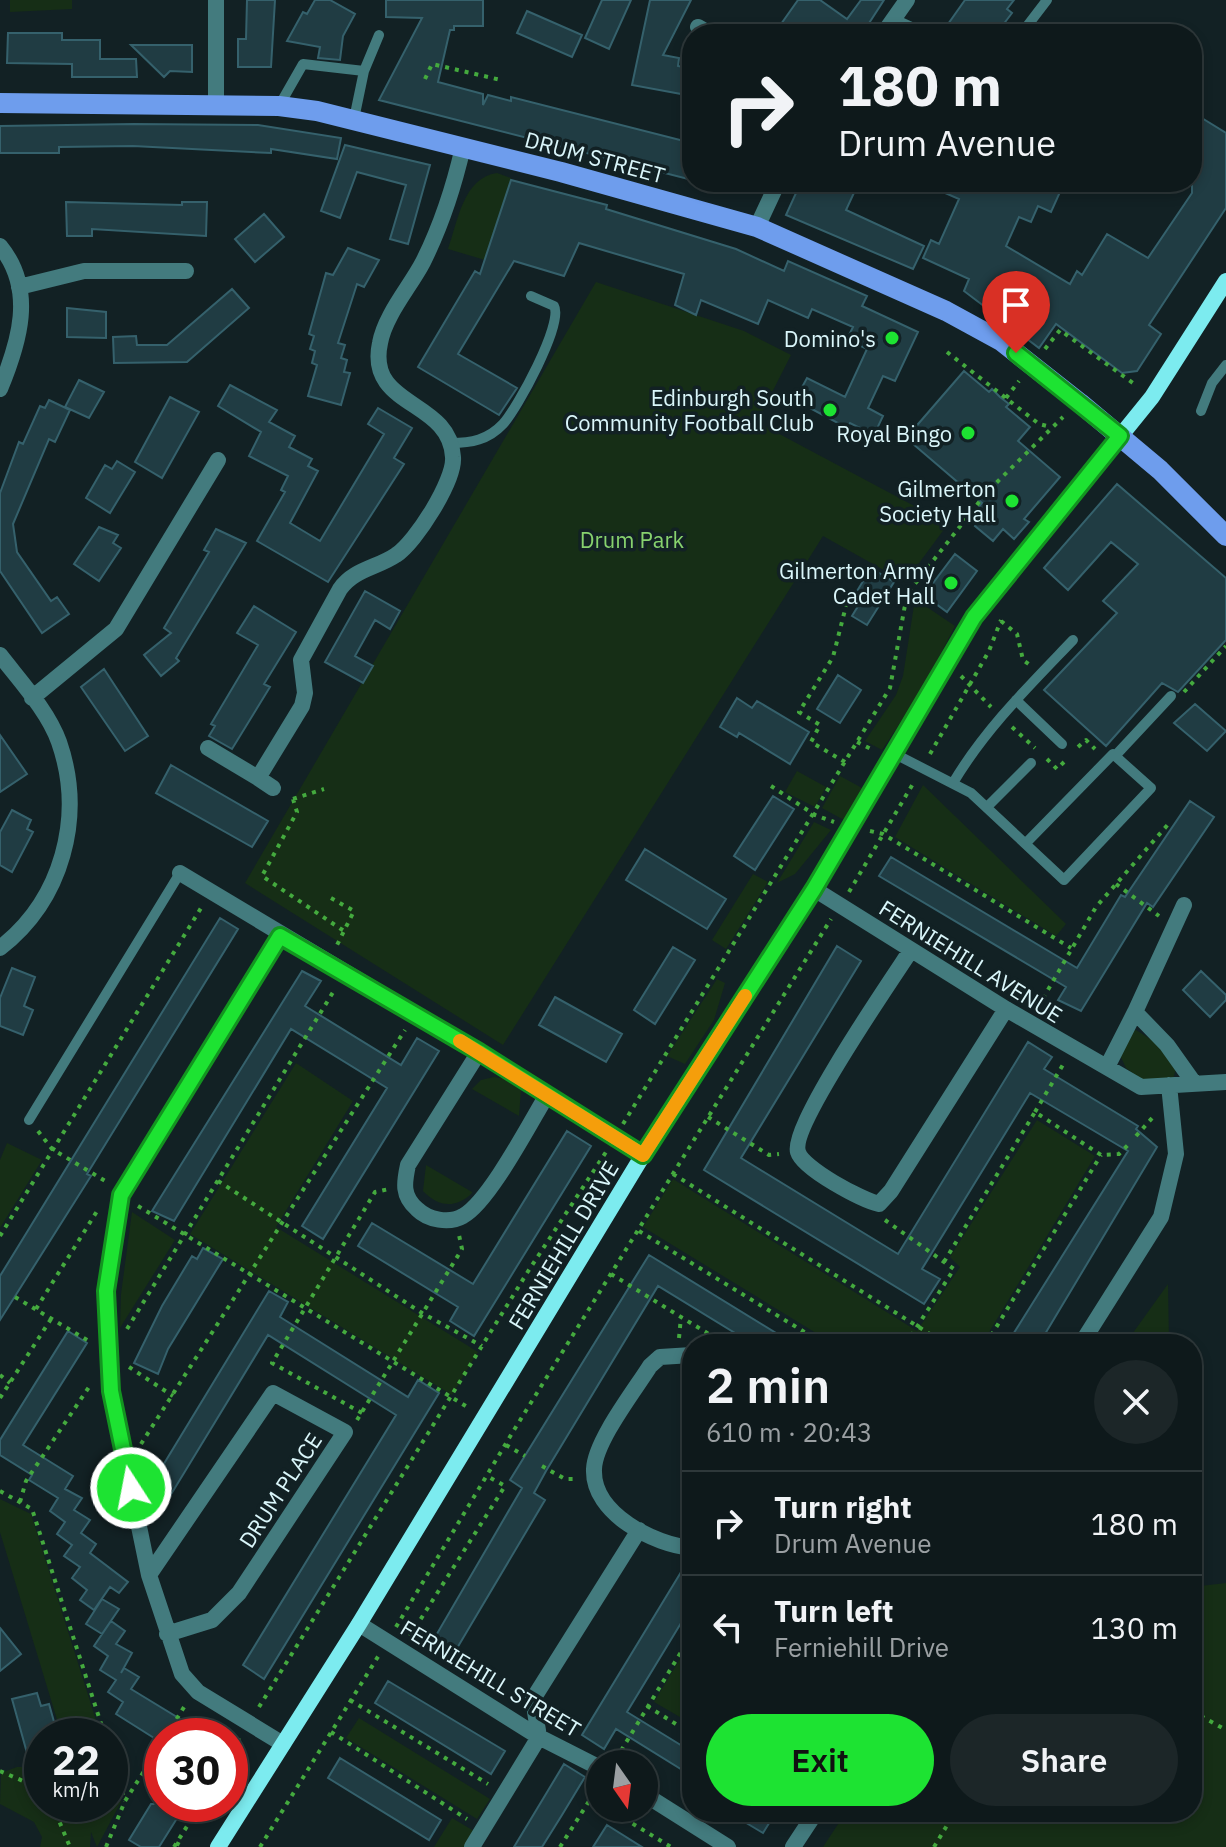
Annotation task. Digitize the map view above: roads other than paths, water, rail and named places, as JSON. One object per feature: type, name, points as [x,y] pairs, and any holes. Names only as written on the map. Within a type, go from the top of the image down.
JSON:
[{"type":"main road","name":"DRUM STREET","points":[[0,103],[279,106],[354,119],[757,227],[946,311],[1001,341],[1120,436],[1226,536]]},
{"type":"main road","name":"FERNIEHILL DRIVE","points":[[218,1847],[359,1624],[643,1155],[814,889],[974,617],[1152,397],[1226,281]]},
{"type":"street","points":[[216,0],[216,105]]},
{"type":"street","points":[[890,24],[907,0]]},
{"type":"street","points":[[258,778],[302,706],[305,693],[301,660],[346,580],[396,555],[409,544],[450,478],[454,460],[451,443],[437,420],[390,390],[378,362],[380,341],[435,235],[463,147]]},
{"type":"street","points":[[757,227],[773,192]]},
{"type":"street","points":[[0,246],[19,287],[23,316],[18,348],[0,389]]},
{"type":"street","points":[[19,287],[84,271],[186,271]]},
{"type":"street","points":[[32,698],[116,629],[218,460]]},
{"type":"street","points":[[0,655],[58,739],[69,780],[70,818],[64,851],[51,889],[26,927],[0,948]]},
{"type":"street","points":[[208,748],[273,788]]},
{"type":"street","points":[[180,873],[280,936],[479,1052],[643,1155]]},
{"type":"street","name":"FERNIEHILL AVENUE","points":[[814,889],[1029,1023],[1141,1087],[1226,1082]]},
{"type":"street","points":[[1107,1067],[1184,905]]},
{"type":"street","points":[[280,936],[116,1193],[106,1291],[111,1391],[149,1575],[182,1674],[198,1692],[283,1744]]},
{"type":"street","points":[[911,950],[798,1136],[798,1153],[806,1164],[865,1200],[879,1204],[891,1191],[1006,1009]]},
{"type":"street","points":[[1135,1012],[1167,1045],[1194,1083]]},
{"type":"street","points":[[479,1052],[413,1156],[403,1186],[409,1202],[421,1213],[433,1219],[456,1220],[467,1215],[485,1195],[547,1095]]},
{"type":"street","points":[[1087,1334],[1161,1217],[1176,1154],[1169,1085]]},
{"type":"street","points":[[682,1356],[660,1357],[650,1366],[599,1449],[594,1469],[600,1492],[617,1515],[639,1530],[682,1547]]},
{"type":"street","name":"DRUM PLACE","points":[[149,1575],[273,1393],[345,1432],[239,1593],[212,1620],[167,1634]]},
{"type":"street","points":[[472,1847],[539,1737],[533,1699],[639,1530]]},
{"type":"street","name":"FERNIEHILL STREET","points":[[359,1624],[539,1737],[586,1761]]},
{"type":"street","points":[[658,1803],[682,1818]]},
{"type":"street","points":[[688,1822],[728,1847]]},
{"type":"street","points":[[793,1847],[809,1822]]},
{"type":"lane","points":[[1029,24],[1047,0]]},
{"type":"lane","points":[[894,19],[905,24]]},
{"type":"lane","points":[[354,119],[364,71],[379,35]]},
{"type":"lane","points":[[279,106],[303,64],[364,71]]},
{"type":"lane","points":[[451,443],[476,442],[503,425],[524,391],[557,322],[554,306],[531,296]]},
{"type":"lane","points":[[1201,411],[1212,383],[1226,365]]},
{"type":"lane","points":[[953,783],[971,753],[1073,640]]},
{"type":"lane","points":[[1026,843],[1171,696]]},
{"type":"lane","points":[[1016,700],[1062,744]]},
{"type":"lane","points":[[895,754],[953,783],[988,806],[1064,880],[1151,788],[1115,756]]},
{"type":"lane","points":[[988,806],[1031,763]]},
{"type":"lane","points":[[29,1120],[180,873]]},
{"type":"place","name":"Domino's","points":[[892,338]]},
{"type":"place","name":"Edinburgh South Community Football Club","points":[[830,410]]},
{"type":"place","name":"Royal Bingo","points":[[968,433]]},
{"type":"place","name":"Gilmerton Society Hall","points":[[1012,501]]},
{"type":"place","name":"Gilmerton Army Cadet Hall","points":[[951,583]]},
{"type":"park label","name":"Drum Park","points":[[632,539]]}]
